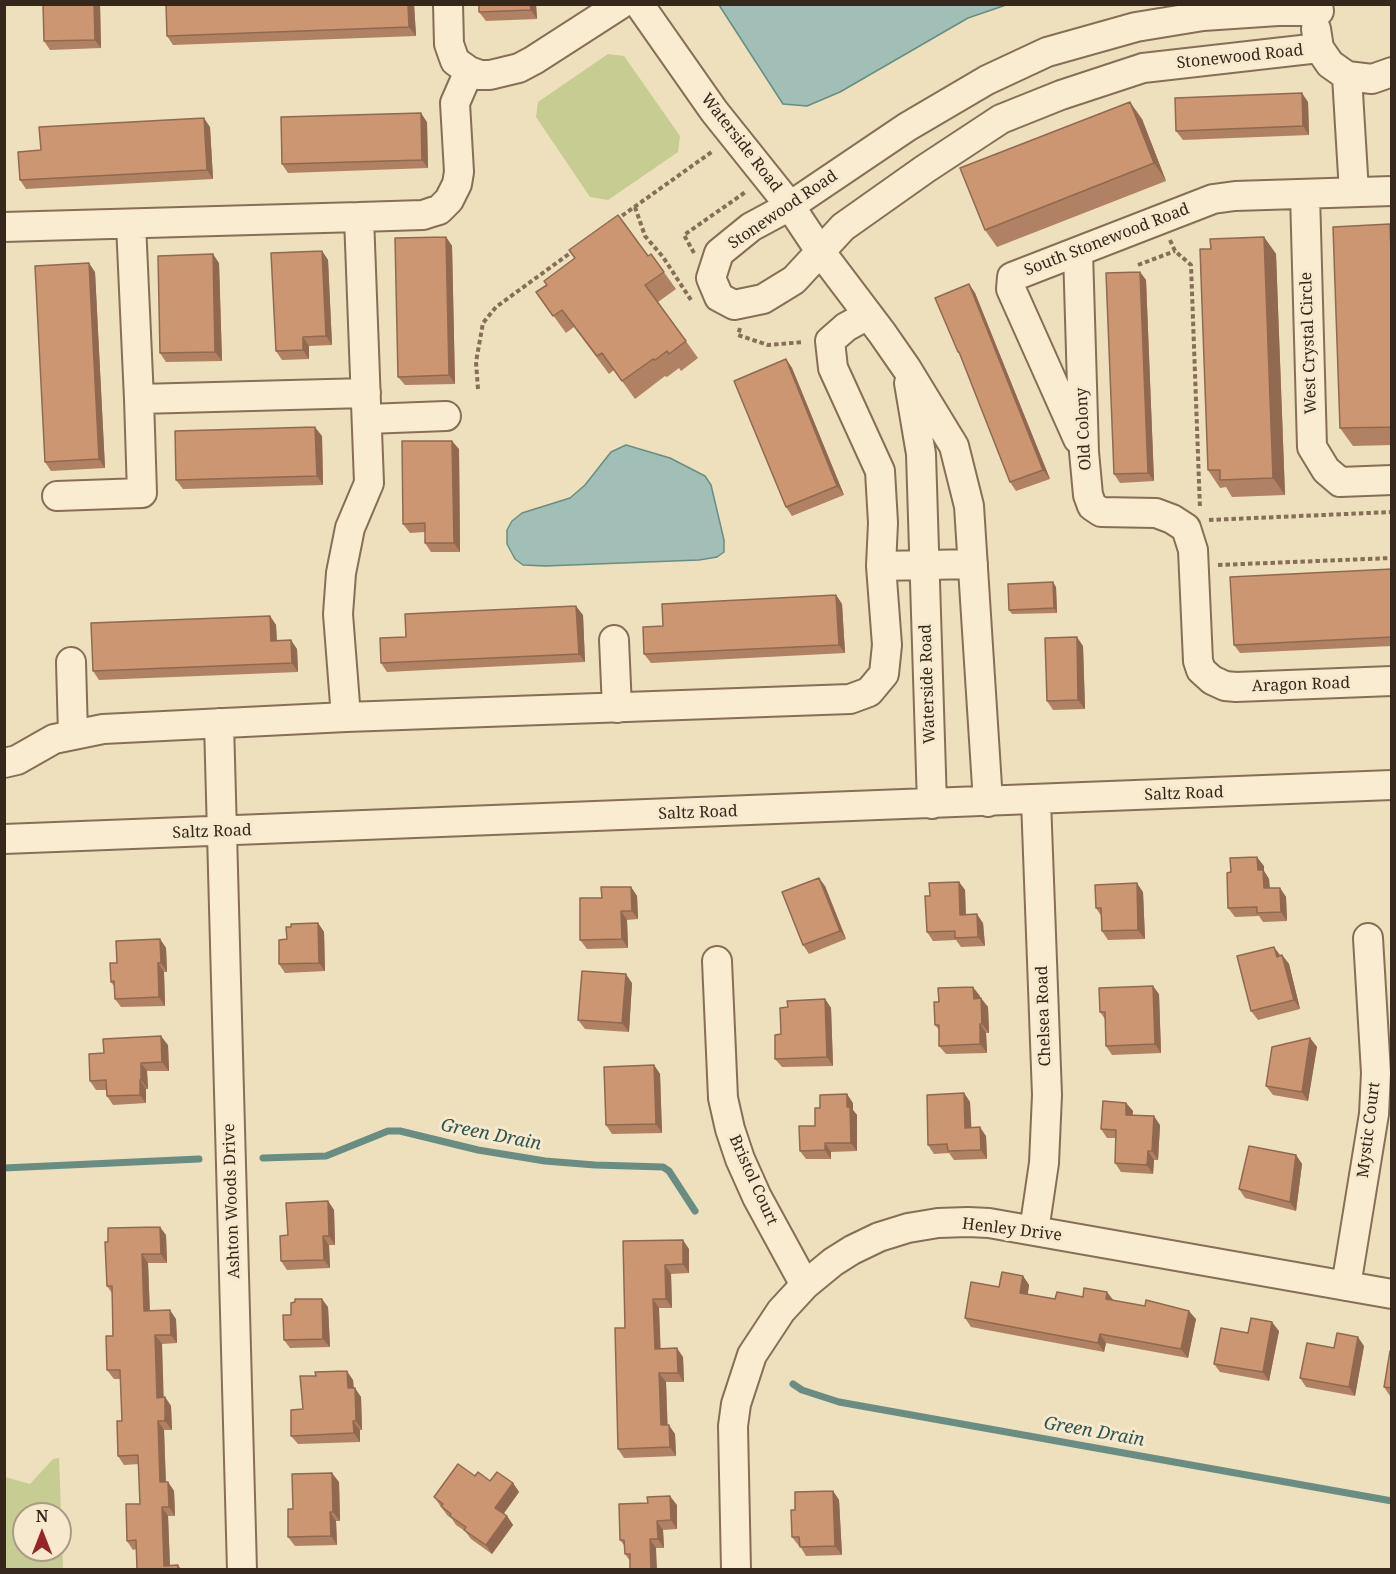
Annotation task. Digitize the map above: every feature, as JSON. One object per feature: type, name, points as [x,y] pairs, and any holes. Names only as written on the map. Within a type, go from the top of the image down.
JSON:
[{"type":"street","points":[[448,4],[450,44],[455,61],[469,71],[490,75],[519,68],[621,4]]},
{"type":"street","name":"Waterside Road","points":[[639,4],[714,111],[790,206],[820,251],[907,369],[954,446],[969,506],[988,802]]},
{"type":"street","points":[[1321,8],[1316,30],[1319,48],[1330,64],[1347,76],[1372,79],[1392,72]]},
{"type":"street","name":"Stonewood Road","points":[[1319,48],[1143,68],[1061,95],[1001,119],[925,169],[843,227],[794,280],[763,299],[734,305],[719,297],[711,278],[719,254],[751,227],[790,206],[907,127],[987,80],[1047,52],[1136,27],[1192,18],[1321,8]]},
{"type":"street","points":[[4,227],[423,215],[439,210],[449,200],[457,184],[459,172],[455,103],[469,71]]},
{"type":"street","points":[[1347,76],[1354,192]]},
{"type":"street","name":"South Stonewood Road","points":[[1084,452],[1011,290],[1012,277],[1213,199],[1392,191]]},
{"type":"street","name":"West Crystal Circle","points":[[1305,194],[1312,447],[1326,470],[1340,482],[1392,480]]},
{"type":"street","points":[[346,717],[338,615],[340,583],[350,528],[369,483],[359,217]]},
{"type":"street","points":[[57,496],[142,493],[131,224]]},
{"type":"street","name":"Old Colony","points":[[1078,252],[1084,452],[1088,495],[1092,506],[1101,512],[1108,513],[1156,513],[1172,519],[1194,517]]},
{"type":"street","points":[[4,763],[17,760],[54,739],[103,729],[346,717],[850,699],[868,692],[884,674],[887,645],[881,567],[883,523],[880,471],[833,368],[830,341],[846,327],[868,315]]},
{"type":"street","name":"Waterside Road","points":[[907,369],[921,454],[932,804]]},
{"type":"street","points":[[139,399],[367,406],[446,416]]},
{"type":"street","name":"Aragon Road","points":[[1194,517],[1192,550],[1198,661],[1206,676],[1225,686],[1236,687],[1392,681]]},
{"type":"street","points":[[881,567],[973,564]]},
{"type":"street","points":[[614,640],[616,708]]},
{"type":"street","points":[[72,662],[73,735]]},
{"type":"street","name":"Ashton Woods Drive","points":[[219,723],[242,1569]]},
{"type":"street","name":"Saltz Road","points":[[4,839],[1392,785]]},
{"type":"street","name":"Chelsea Road","points":[[1034,1231],[1044,1163],[1047,1095],[1036,800]]},
{"type":"street","name":"Mystic Court","points":[[1346,1286],[1374,1114],[1376,1072],[1368,938]]},
{"type":"street","name":"Bristol Court","points":[[717,961],[723,1098],[730,1129],[757,1197],[805,1285]]},
{"type":"street","name":"Henley Drive","points":[[736,1569],[732,1448],[736,1404],[744,1376],[764,1335],[781,1311],[805,1285],[826,1267],[852,1250],[879,1237],[908,1228],[938,1223],[968,1222],[1034,1231],[1392,1294]]},
{"type":"path","points":[[607,227],[712,151]]},
{"type":"path","points":[[635,207],[645,236],[663,258],[693,303],[698,298]]},
{"type":"path","points":[[1168,234],[1175,251],[1191,266],[1194,517],[1207,520],[1392,512]]},
{"type":"path","points":[[478,389],[476,362],[483,323],[496,307],[579,247]]},
{"type":"path","points":[[1138,265],[1175,251]]},
{"type":"path","points":[[1217,565],[1392,558]]},
{"type":"green space","points":[[608,54],[624,56],[680,136],[678,152],[608,200],[590,197],[536,117],[538,102]]},
{"type":"green space","points":[[59,1458],[61,1502],[12,1502],[12,1562],[63,1562],[63,1569],[5,1569],[5,1477],[30,1484],[53,1459]]},
{"type":"water","points":[[719,5],[1006,5],[968,18],[840,92],[807,106],[783,104]]},
{"type":"water","points":[[626,445],[670,458],[705,476],[711,485],[724,540],[724,552],[717,557],[699,560],[545,566],[523,565],[515,559],[507,544],[507,530],[512,521],[522,513],[570,498],[585,485],[611,452]]},
{"type":"building","points":[[43,4],[94,4],[95,40],[44,41]]},
{"type":"building","points":[[166,4],[408,4],[409,27],[167,36]]},
{"type":"building","points":[[479,4],[530,4],[531,10],[479,12]]},
{"type":"building","points":[[1302,93],[1303,126],[1176,131],[1175,98]]},
{"type":"building","points":[[1130,102],[1154,163],[985,230],[960,168]]},
{"type":"building","points":[[421,113],[422,160],[282,164],[281,117]]},
{"type":"building","points":[[204,118],[207,170],[20,180],[18,152],[41,150],[39,127]]},
{"type":"building","points":[[618,215],[648,256],[651,254],[664,272],[645,285],[686,341],[669,354],[667,351],[655,360],[653,359],[622,381],[602,353],[597,356],[562,310],[553,316],[536,292],[547,285],[544,281],[575,258],[569,250]]},
{"type":"building","points":[[1390,224],[1392,427],[1340,428],[1333,227]]},
{"type":"building","points":[[446,237],[449,375],[398,377],[395,238]]},
{"type":"building","points":[[1264,237],[1273,478],[1220,480],[1220,470],[1208,470],[1200,249],[1211,249],[1210,239]]},
{"type":"building","points":[[322,251],[326,336],[303,337],[303,350],[276,351],[271,253]]},
{"type":"building","points":[[213,254],[215,352],[160,353],[158,256]]},
{"type":"building","points":[[89,263],[99,459],[45,462],[35,266]]},
{"type":"building","points":[[1140,272],[1148,473],[1114,474],[1106,273]]},
{"type":"building","points":[[969,284],[1043,470],[1010,482],[959,352],[935,298]]},
{"type":"building","points":[[786,359],[837,486],[786,507],[734,381]]},
{"type":"building","points":[[315,427],[317,476],[176,480],[175,431]]},
{"type":"building","points":[[402,441],[452,441],[454,543],[425,543],[425,523],[403,524]]},
{"type":"building","points":[[1392,569],[1392,637],[1234,645],[1230,577]]},
{"type":"building","points":[[1053,582],[1054,608],[1009,610],[1008,584]]},
{"type":"building","points":[[836,595],[839,645],[644,654],[643,627],[663,626],[662,604]]},
{"type":"building","points":[[576,606],[579,654],[381,663],[380,638],[406,637],[405,614]]},
{"type":"building","points":[[270,616],[271,641],[291,640],[292,663],[93,671],[91,623]]},
{"type":"building","points":[[1077,637],[1078,700],[1047,701],[1045,638]]},
{"type":"building","points":[[1257,857],[1258,870],[1263,870],[1264,888],[1280,888],[1281,912],[1257,913],[1257,907],[1228,908],[1227,873],[1231,872],[1230,858]]},
{"type":"building","points":[[819,878],[840,931],[803,945],[782,892]]},
{"type":"building","points":[[959,882],[960,915],[977,914],[978,937],[955,938],[955,931],[927,932],[925,896],[930,896],[929,883]]},
{"type":"building","points":[[1137,883],[1138,930],[1102,931],[1101,908],[1096,908],[1095,885]]},
{"type":"building","points":[[601,887],[631,887],[632,911],[621,911],[622,939],[580,940],[580,898],[602,898]]},
{"type":"building","points":[[318,923],[319,963],[279,964],[279,940],[287,939],[286,927],[291,927],[291,924]]},
{"type":"building","points":[[160,939],[159,997],[115,999],[110,963],[117,963],[116,941]]},
{"type":"building","points":[[1274,947],[1277,957],[1282,955],[1294,1000],[1251,1011],[1237,956]]},
{"type":"building","points":[[582,971],[626,974],[622,1023],[578,1020]]},
{"type":"building","points":[[1153,986],[1155,1044],[1106,1046],[1105,1012],[1100,1012],[1099,988]]},
{"type":"building","points":[[973,987],[974,999],[981,998],[980,1044],[939,1046],[939,1025],[935,1025],[934,1002],[939,1002],[938,988]]},
{"type":"building","points":[[825,999],[827,1057],[775,1059],[775,1035],[781,1034],[780,1008],[788,1007],[787,1001]]},
{"type":"building","points":[[161,1036],[162,1062],[141,1063],[140,1095],[107,1096],[106,1080],[90,1081],[89,1054],[104,1053],[103,1039]]},
{"type":"building","points":[[1310,1038],[1302,1092],[1266,1086],[1272,1047]]},
{"type":"building","points":[[654,1065],[656,1124],[606,1125],[604,1067]]},
{"type":"building","points":[[964,1093],[965,1128],[980,1127],[981,1150],[948,1151],[947,1144],[928,1145],[927,1095]]},
{"type":"building","points":[[847,1094],[847,1107],[850,1107],[851,1143],[825,1143],[825,1150],[800,1151],[799,1126],[815,1126],[815,1108],[820,1108],[820,1095]]},
{"type":"building","points":[[1103,1101],[1126,1103],[1126,1115],[1154,1116],[1152,1151],[1148,1151],[1147,1165],[1115,1163],[1116,1130],[1101,1129]]},
{"type":"building","points":[[1249,1146],[1296,1155],[1290,1202],[1239,1189]]},
{"type":"building","points":[[328,1201],[329,1236],[323,1236],[324,1260],[281,1261],[280,1236],[288,1235],[286,1203]]},
{"type":"building","points":[[160,1227],[161,1254],[142,1254],[144,1311],[170,1310],[171,1335],[155,1335],[157,1398],[165,1397],[165,1421],[158,1421],[160,1482],[168,1482],[169,1507],[162,1507],[164,1566],[178,1565],[178,1569],[137,1569],[136,1540],[127,1541],[126,1504],[140,1504],[138,1455],[118,1456],[117,1421],[122,1421],[120,1370],[107,1370],[106,1336],[113,1336],[112,1286],[107,1286],[105,1242],[108,1242],[108,1228]]},
{"type":"building","points":[[683,1240],[683,1264],[665,1265],[666,1299],[653,1299],[655,1349],[677,1348],[678,1373],[659,1373],[661,1425],[669,1425],[670,1447],[618,1449],[615,1328],[625,1328],[623,1241]]},
{"type":"building","points":[[1002,1272],[1023,1276],[1020,1293],[1055,1299],[1057,1292],[1083,1297],[1084,1288],[1107,1292],[1106,1299],[1145,1306],[1146,1300],[1189,1311],[1181,1349],[1100,1334],[1098,1343],[965,1318],[971,1282],[999,1287]]},
{"type":"building","points":[[295,1299],[322,1299],[323,1339],[284,1340],[283,1315],[291,1315],[291,1303],[295,1302]]},
{"type":"building","points":[[1251,1318],[1272,1322],[1263,1372],[1214,1364],[1221,1328],[1248,1333]]},
{"type":"building","points":[[1337,1333],[1358,1337],[1349,1387],[1300,1378],[1307,1343],[1334,1348]]},
{"type":"building","points":[[1390,1351],[1392,1351],[1392,1388],[1384,1387]]},
{"type":"building","points":[[347,1371],[348,1388],[355,1388],[354,1433],[291,1436],[291,1410],[303,1409],[300,1376],[316,1376],[315,1372]]},
{"type":"building","points":[[458,1464],[475,1476],[478,1472],[490,1481],[497,1472],[513,1483],[495,1508],[507,1516],[486,1545],[464,1530],[466,1527],[450,1516],[451,1514],[441,1506],[443,1504],[434,1497]]},
{"type":"building","points":[[332,1473],[331,1536],[288,1537],[288,1509],[293,1509],[292,1474]]},
{"type":"building","points":[[833,1491],[835,1546],[800,1547],[799,1537],[792,1537],[791,1510],[795,1510],[795,1492]]},
{"type":"building","points":[[670,1496],[671,1520],[657,1521],[658,1539],[650,1539],[651,1569],[630,1569],[630,1554],[625,1554],[624,1540],[620,1540],[619,1504],[648,1503],[647,1497]]},
{"type":"waterway","name":"Green Drain","points":[[263,1158],[326,1156],[388,1131],[400,1131],[478,1150],[545,1161],[663,1167],[669,1171],[695,1211]]},
{"type":"waterway","name":"Green Drain","points":[[4,1168],[199,1159]]},
{"type":"waterway","name":"Green Drain","points":[[793,1384],[802,1390],[839,1402],[1392,1501]]}]
